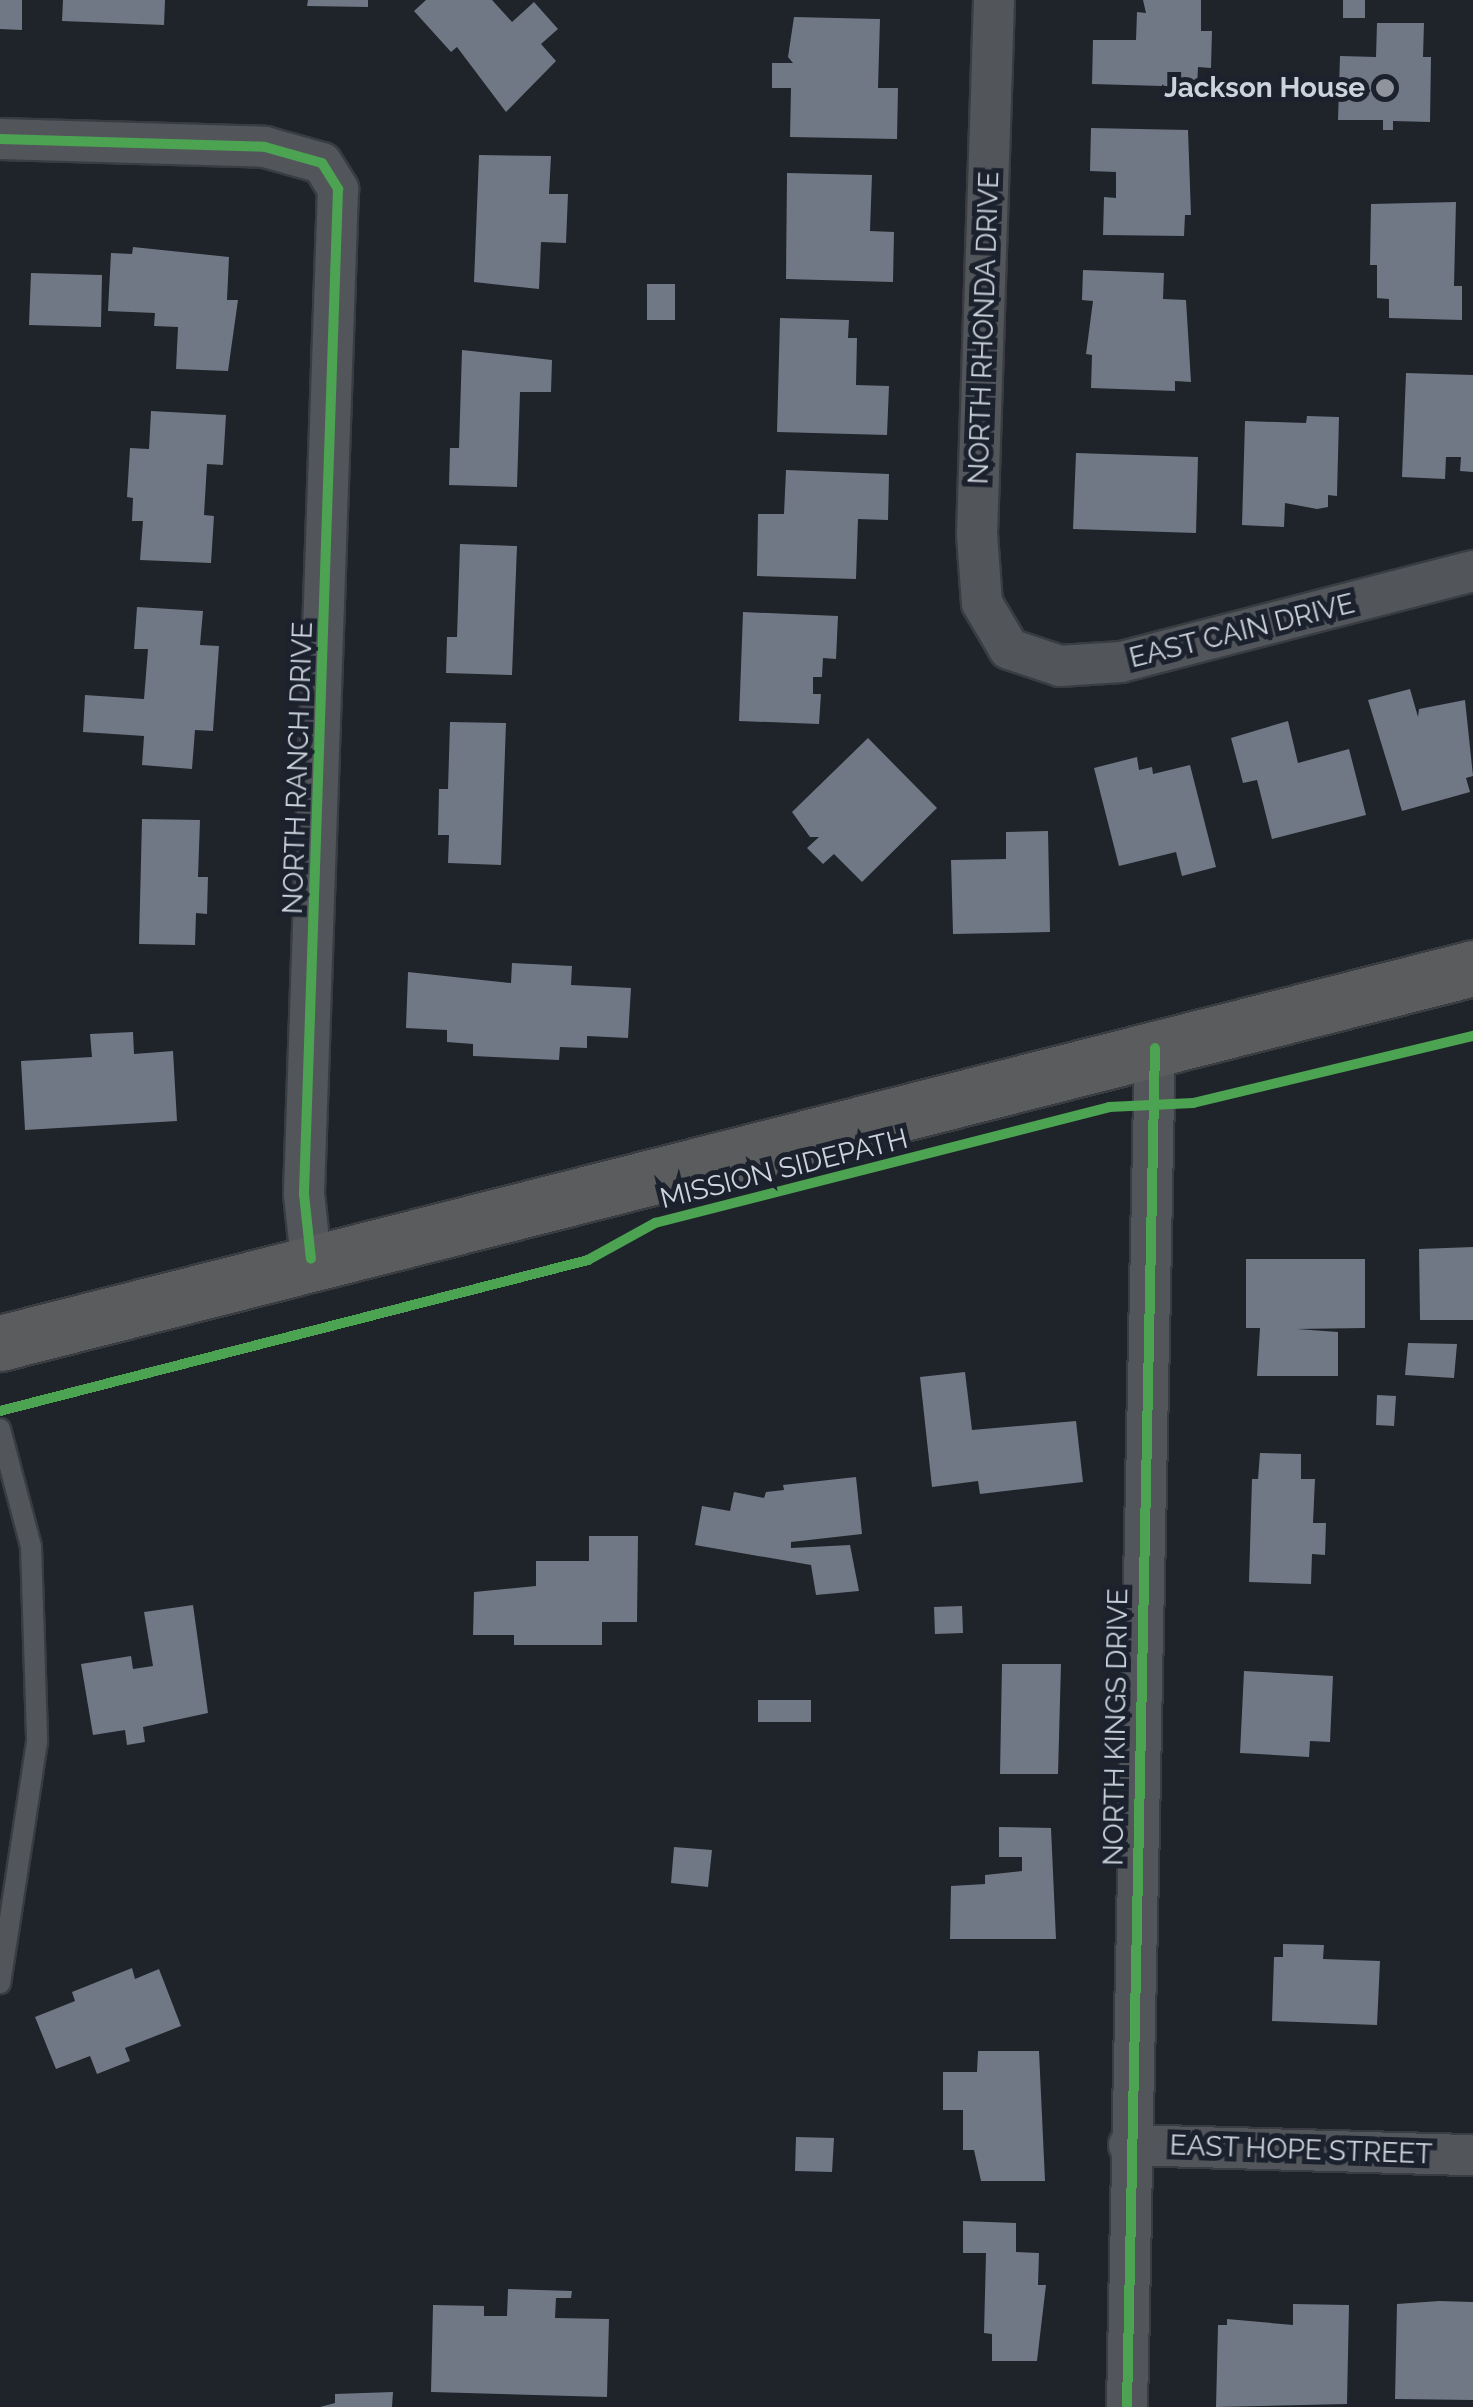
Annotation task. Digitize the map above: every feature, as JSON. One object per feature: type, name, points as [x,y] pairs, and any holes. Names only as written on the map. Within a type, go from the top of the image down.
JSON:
[{"type":"main road","points":[[0,1342],[311,1259],[1473,968]]},
{"type":"street","name":"NORTH RHONDA DRIVE","points":[[994,0],[977,534],[982,603],[1010,649]]},
{"type":"street","name":"NORTH RANCH DRIVE","points":[[0,139],[265,147],[322,163],[338,189],[342,216],[304,1194],[311,1259]]},
{"type":"street","name":"EAST CAIN DRIVE","points":[[1010,649],[1060,666],[1121,662],[1473,571]]},
{"type":"street","name":"NORTH KINGS DRIVE","points":[[1127,2407],[1129,2146],[1155,1048]]},
{"type":"street","name":"EAST HOPE STREET","points":[[1129,2146],[1473,2156]]},
{"type":"lane","points":[[0,1428],[32,1546],[38,1742],[0,1983]]},
{"type":"building","points":[[0,0],[22,0],[22,30],[0,29]]},
{"type":"building","points":[[63,0],[165,0],[164,25],[62,21]]},
{"type":"building","points":[[308,0],[368,0],[368,7],[307,6]]},
{"type":"building","points":[[426,0],[492,0],[512,22],[534,2],[558,29],[541,44],[556,61],[506,112],[457,47],[451,52],[414,11]]},
{"type":"building","points":[[1143,0],[1201,0],[1201,31],[1212,31],[1211,68],[1198,67],[1197,87],[1092,84],[1093,40],[1136,40],[1137,12],[1146,13]]},
{"type":"building","points":[[1343,0],[1365,0],[1365,18],[1343,18]]},
{"type":"building","points":[[794,17],[880,19],[878,88],[898,88],[897,139],[790,137],[791,88],[772,88],[772,63],[793,63],[788,57]]},
{"type":"building","name":"Jackson House","points":[[1377,23],[1424,23],[1423,57],[1431,57],[1430,122],[1393,121],[1393,130],[1383,130],[1383,120],[1338,120],[1340,56],[1376,57]]},
{"type":"building","points":[[1091,128],[1188,130],[1191,215],[1185,215],[1184,236],[1103,235],[1104,197],[1116,198],[1116,172],[1090,171]]},
{"type":"building","points":[[479,155],[551,156],[549,194],[568,194],[566,243],[541,242],[539,289],[474,282]]},
{"type":"building","points":[[787,173],[872,175],[870,231],[894,232],[893,282],[786,279]]},
{"type":"building","points":[[1456,202],[1454,286],[1462,286],[1462,320],[1389,318],[1389,299],[1377,298],[1377,265],[1370,265],[1371,204]]},
{"type":"building","points":[[133,247],[229,257],[227,300],[238,300],[228,371],[176,369],[178,327],[154,326],[155,313],[108,311],[111,253],[132,254]]},
{"type":"building","points":[[1083,270],[1164,273],[1163,299],[1186,300],[1191,382],[1175,381],[1175,391],[1091,388],[1092,355],[1086,354],[1093,301],[1082,300]]},
{"type":"building","points":[[31,273],[102,275],[101,327],[29,325]]},
{"type":"building","points":[[647,284],[675,284],[675,320],[647,320]]},
{"type":"building","points":[[780,318],[849,320],[848,338],[857,338],[856,385],[889,386],[887,435],[777,432]]},
{"type":"building","points":[[462,350],[552,360],[551,392],[520,392],[517,487],[449,485],[450,448],[459,448]]},
{"type":"building","points":[[1406,373],[1473,375],[1473,472],[1460,471],[1461,457],[1446,457],[1445,479],[1402,477]]},
{"type":"building","points":[[151,411],[226,415],[223,465],[207,464],[204,515],[214,516],[211,563],[140,560],[143,521],[132,521],[133,498],[127,497],[130,448],[149,449]]},
{"type":"building","points":[[1307,416],[1339,417],[1337,496],[1328,495],[1328,507],[1317,509],[1285,503],[1284,527],[1242,525],[1245,421],[1306,423]]},
{"type":"building","points":[[1076,453],[1198,457],[1196,533],[1073,529]]},
{"type":"building","points":[[786,470],[889,474],[888,520],[858,519],[856,579],[757,576],[758,514],[784,514]]},
{"type":"building","points":[[460,544],[517,546],[512,675],[446,673],[447,637],[457,637]]},
{"type":"building","points":[[137,607],[203,611],[200,645],[219,646],[213,731],[195,730],[192,769],[142,765],[144,736],[83,732],[85,695],[144,699],[148,649],[134,649]]},
{"type":"building","points":[[743,612],[838,616],[836,659],[823,658],[822,677],[813,677],[813,694],[821,694],[819,724],[739,721]]},
{"type":"building","points":[[1410,689],[1418,717],[1419,709],[1465,700],[1473,776],[1466,778],[1470,792],[1402,811],[1368,700]]},
{"type":"building","points":[[1288,721],[1298,763],[1349,749],[1366,815],[1272,839],[1257,780],[1243,783],[1231,738]]},
{"type":"building","points":[[450,722],[506,723],[501,865],[448,863],[449,835],[438,835],[439,789],[448,789]]},
{"type":"building","points":[[868,738],[937,808],[862,882],[834,854],[823,864],[807,848],[819,837],[810,837],[792,812]]},
{"type":"building","points":[[1137,757],[1139,770],[1152,767],[1153,774],[1190,765],[1216,867],[1182,876],[1176,852],[1119,866],[1094,768]]},
{"type":"building","points":[[142,819],[200,820],[198,877],[208,877],[207,914],[196,913],[195,945],[139,944]]},
{"type":"building","points":[[1048,831],[1050,932],[953,934],[951,860],[1006,859],[1006,832]]},
{"type":"building","points":[[512,963],[572,966],[571,985],[631,988],[628,1038],[587,1036],[587,1048],[560,1047],[559,1060],[473,1056],[473,1044],[447,1042],[447,1030],[406,1028],[408,972],[511,983]]},
{"type":"building","points":[[133,1032],[134,1054],[173,1051],[177,1121],[25,1130],[21,1061],[92,1057],[90,1034]]},
{"type":"building","points":[[1473,1247],[1473,1320],[1420,1320],[1419,1249]]},
{"type":"building","points":[[1246,1259],[1365,1259],[1365,1328],[1297,1329],[1338,1332],[1338,1376],[1257,1376],[1260,1328],[1246,1328]]},
{"type":"building","points":[[1408,1343],[1457,1344],[1454,1378],[1405,1375]]},
{"type":"building","points":[[965,1372],[972,1430],[1076,1421],[1083,1482],[980,1494],[978,1481],[932,1487],[920,1377]]},
{"type":"building","points":[[1377,1395],[1396,1396],[1394,1426],[1376,1425]]},
{"type":"building","points":[[1260,1453],[1301,1454],[1301,1479],[1315,1479],[1313,1523],[1326,1523],[1325,1555],[1312,1554],[1311,1584],[1249,1582],[1252,1479],[1258,1479]]},
{"type":"building","points":[[856,1477],[862,1534],[791,1542],[791,1548],[850,1545],[859,1591],[816,1595],[811,1565],[695,1545],[702,1506],[730,1511],[734,1492],[764,1498],[766,1492],[784,1490],[783,1485]]},
{"type":"building","points":[[589,1536],[638,1536],[637,1622],[602,1622],[602,1645],[514,1645],[514,1635],[473,1635],[474,1592],[536,1586],[536,1561],[589,1561]]},
{"type":"building","points":[[193,1605],[208,1713],[143,1727],[145,1742],[127,1745],[125,1730],[93,1735],[81,1664],[131,1656],[133,1669],[153,1666],[144,1612]]},
{"type":"building","points":[[962,1606],[963,1633],[935,1634],[934,1607]]},
{"type":"building","points":[[1002,1664],[1061,1664],[1058,1774],[1000,1774]]},
{"type":"building","points":[[1244,1671],[1333,1676],[1330,1742],[1310,1741],[1309,1757],[1240,1753]]},
{"type":"building","points":[[758,1700],[811,1700],[811,1722],[758,1722]]},
{"type":"building","points":[[999,1827],[1051,1828],[1056,1939],[950,1939],[951,1886],[985,1884],[985,1875],[1022,1871],[1022,1857],[999,1857]]},
{"type":"building","points":[[674,1847],[712,1850],[708,1887],[671,1883]]},
{"type":"building","points":[[1283,1944],[1324,1945],[1323,1959],[1380,1961],[1377,2025],[1272,2021],[1274,1957],[1283,1957]]},
{"type":"building","points":[[132,1968],[135,1979],[159,1969],[181,2026],[125,2048],[130,2061],[97,2074],[90,2056],[56,2069],[35,2017],[75,2001],[72,1992]]},
{"type":"building","points":[[978,2051],[1039,2051],[1045,2181],[981,2181],[974,2150],[963,2150],[963,2110],[943,2110],[943,2072],[977,2072]]},
{"type":"building","points":[[796,2137],[834,2138],[832,2172],[795,2171]]},
{"type":"building","points":[[963,2221],[1016,2223],[1016,2252],[1039,2253],[1038,2285],[1046,2285],[1037,2361],[992,2361],[992,2334],[984,2333],[986,2253],[963,2253]]},
{"type":"building","points":[[508,2289],[572,2291],[571,2298],[556,2298],[555,2318],[609,2319],[607,2397],[431,2392],[433,2305],[484,2306],[484,2316],[507,2316]]},
{"type":"building","points":[[1473,2302],[1473,2400],[1395,2399],[1397,2304]]},
{"type":"building","points":[[1293,2304],[1349,2305],[1347,2404],[1216,2407],[1218,2325],[1227,2325],[1227,2319],[1293,2325]]},
{"type":"building","points":[[393,2392],[392,2407],[320,2407],[335,2403],[335,2394]]},
{"type":"cycle path","points":[[0,139],[265,147],[322,163],[338,189],[304,1194],[311,1259]]},
{"type":"cycle path","name":"MISSION SIDEPATH","points":[[0,1411],[588,1260],[655,1223],[1109,1107],[1193,1103],[1473,1036]]},
{"type":"cycle path","points":[[1127,2407],[1155,1048]]},
{"type":"place","name":"Jackson House","points":[[1385,88]]}]
